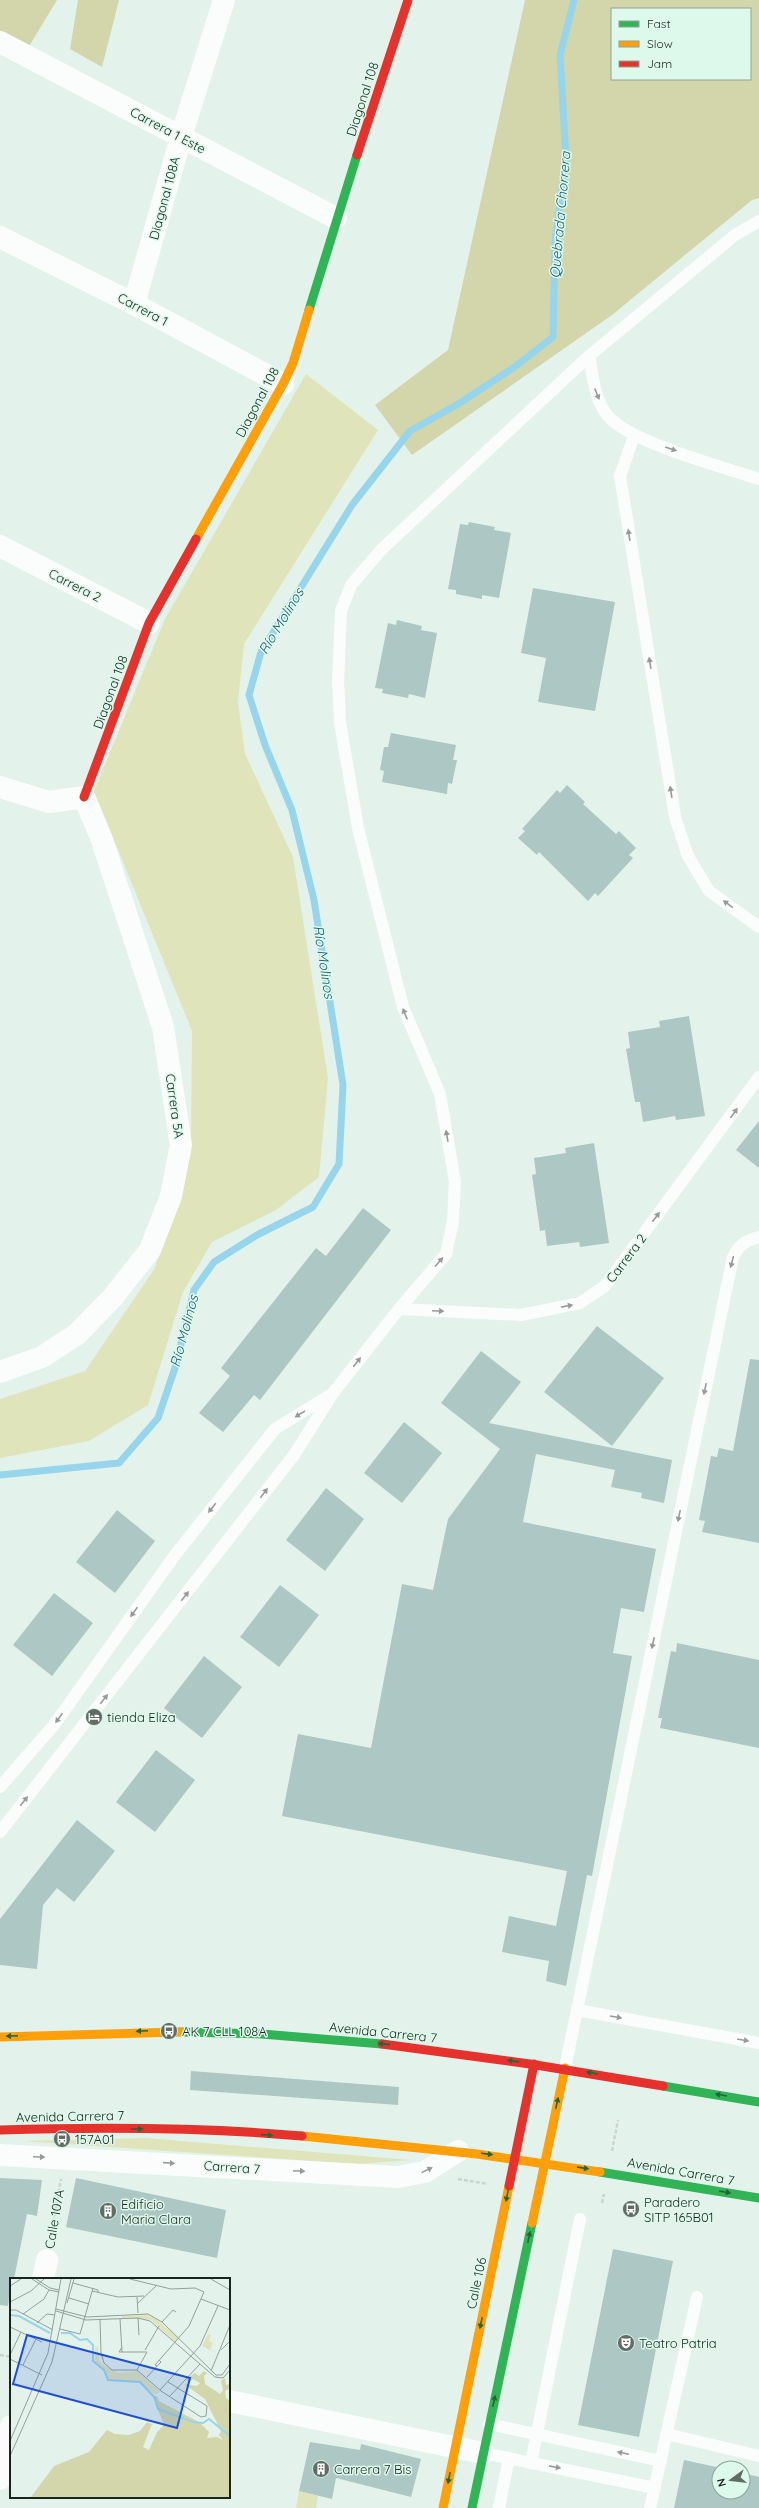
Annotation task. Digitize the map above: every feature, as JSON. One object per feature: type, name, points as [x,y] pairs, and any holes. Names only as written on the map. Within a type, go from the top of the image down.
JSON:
[{"type":"main road","name":"Diagonal 108","points":[[84,797],[149,623],[283,384],[292,363],[336,218],[408,0]]},
{"type":"main road","name":"Avenida Carrera 7","points":[[0,2037],[169,2031],[298,2036],[412,2047],[565,2068],[759,2102]]},
{"type":"main road","name":"Calle 106","points":[[443,2508],[534,2064]]},
{"type":"main road","points":[[472,2508],[565,2068]]},
{"type":"main road","name":"Avenida Carrera 7","points":[[0,2130],[183,2129],[458,2151],[545,2162],[759,2198]]},
{"type":"street","name":"Diagonal 108A","points":[[134,304],[181,137],[224,0]]},
{"type":"street","name":"Carrera 1 Este","points":[[0,42],[336,218]]},
{"type":"street","name":"Carrera 1","points":[[0,237],[134,304],[283,384]]},
{"type":"street","name":"Carrera 2","points":[[0,546],[149,623]]},
{"type":"street","points":[[0,786],[49,802],[84,797]]},
{"type":"street","name":"Carrera 5A","points":[[0,1372],[42,1357],[78,1334],[113,1297],[150,1250],[171,1196],[181,1145],[163,1027],[102,840],[84,797]]},
{"type":"street","name":"Carrera 7","points":[[0,2154],[397,2177],[425,2172],[458,2151]]},
{"type":"street","points":[[230,2401],[483,2453]]},
{"type":"street","points":[[0,2479],[10,2431]]},
{"type":"lane","points":[[0,1832],[294,1455],[333,1393],[399,1309],[446,1254],[453,1221],[455,1182],[440,1094],[402,1007],[358,828],[340,722],[338,682],[341,611],[350,585],[382,549],[589,356],[735,235],[759,221]]},
{"type":"lane","points":[[589,356],[595,391],[608,416],[634,436],[759,480]]},
{"type":"lane","points":[[634,436],[620,476],[675,817],[688,856],[709,890],[759,927]]},
{"type":"lane","name":"Carrera 2","points":[[399,1309],[520,1315],[580,1303],[605,1286],[759,1077]]},
{"type":"lane","points":[[565,2068],[733,1257],[737,1248],[746,1241],[759,1237]]},
{"type":"lane","points":[[0,1787],[54,1725],[175,1555],[275,1429],[333,1393]]},
{"type":"lane","points":[[577,2010],[759,2043]]},
{"type":"lane","points":[[531,2462],[580,2219]]},
{"type":"lane","points":[[650,2508],[697,2297]]},
{"type":"lane","points":[[489,2424],[661,2461]]},
{"type":"lane","points":[[666,2434],[759,2456]]},
{"type":"lane","points":[[483,2453],[655,2488]]},
{"type":"lane","points":[[498,2508],[509,2458]]},
{"type":"path","name":"Calle 107A","points":[[45,2269],[65,2158]]},
{"type":"path","points":[[0,2355],[10,2357]]},
{"type":"green space","points":[[0,0],[57,0],[25,53],[0,38]]},
{"type":"green space","points":[[78,0],[119,0],[102,67],[70,49]]},
{"type":"green space","points":[[525,0],[759,0],[759,198],[752,200],[612,315],[412,455],[375,405],[448,350]]},
{"type":"green space","points":[[306,374],[378,430],[244,644],[238,702],[245,754],[293,857],[328,1078],[319,1177],[276,1210],[212,1242],[183,1292],[148,1405],[89,1441],[0,1458],[0,1399],[85,1371],[155,1268],[191,1142],[192,1031],[94,791],[165,619]]},
{"type":"green space","points":[[146,2138],[411,2160],[358,2164],[22,2141]]},
{"type":"green space","points":[[299,2491],[318,2496],[316,2508],[296,2508]]},
{"type":"building","points":[[469,522],[495,527],[494,530],[511,533],[499,598],[482,595],[482,599],[456,594],[456,590],[448,589],[460,524],[468,525]]},
{"type":"building","points":[[533,588],[615,602],[595,711],[538,702],[546,658],[521,653]]},
{"type":"building","points":[[397,620],[422,626],[421,630],[437,633],[425,698],[409,694],[408,698],[382,693],[383,689],[375,688],[388,623],[396,625]]},
{"type":"building","points":[[391,733],[456,745],[453,760],[457,760],[452,784],[448,783],[447,794],[382,782],[384,771],[380,770],[384,747],[388,747]]},
{"type":"building","points":[[567,785],[585,802],[583,804],[616,834],[619,831],[636,848],[629,855],[633,858],[598,896],[595,893],[588,901],[539,852],[537,855],[518,838],[525,831],[522,829],[557,790],[560,793]]},
{"type":"building","points":[[689,1016],[705,1116],[676,1120],[675,1116],[643,1122],[640,1102],[635,1102],[626,1049],[630,1048],[628,1032],[660,1027],[659,1021]]},
{"type":"building","points":[[759,1121],[759,1168],[736,1150]]},
{"type":"building","points":[[594,1143],[609,1243],[580,1247],[579,1242],[547,1246],[545,1230],[540,1231],[532,1175],[536,1174],[534,1158],[566,1153],[565,1148]]},
{"type":"building","points":[[363,1208],[391,1230],[260,1400],[254,1395],[223,1432],[199,1413],[230,1376],[221,1368],[316,1248],[326,1256]]},
{"type":"building","points":[[597,1326],[664,1378],[612,1446],[544,1392]]},
{"type":"building","points":[[481,1351],[521,1382],[489,1423],[672,1460],[664,1503],[641,1498],[642,1493],[611,1487],[615,1470],[536,1454],[523,1522],[656,1549],[644,1612],[621,1608],[613,1653],[632,1656],[592,1876],[587,1875],[566,1986],[546,1981],[549,1961],[502,1952],[509,1916],[556,1926],[567,1871],[282,1816],[298,1734],[371,1748],[402,1584],[433,1590],[448,1519],[500,1449],[441,1403]]},
{"type":"building","points":[[750,1359],[759,1360],[759,1543],[702,1532],[705,1521],[699,1520],[711,1456],[717,1457],[719,1448],[733,1451]]},
{"type":"building","points":[[404,1422],[442,1453],[402,1503],[364,1473]]},
{"type":"building","points":[[326,1488],[364,1519],[325,1571],[286,1540]]},
{"type":"building","points":[[117,1510],[155,1541],[115,1593],[76,1562]]},
{"type":"building","points":[[280,1585],[319,1615],[279,1667],[240,1637]]},
{"type":"building","points":[[54,1593],[93,1623],[52,1676],[13,1645]]},
{"type":"building","points":[[677,1643],[759,1660],[759,1748],[660,1728],[662,1718],[658,1718],[671,1651],[676,1652]]},
{"type":"building","points":[[204,1656],[242,1687],[202,1738],[164,1708]]},
{"type":"building","points":[[156,1750],[195,1780],[155,1832],[116,1802]]},
{"type":"building","points":[[77,1820],[115,1851],[74,1902],[57,1888],[43,1905],[37,1969],[0,1965],[0,1919]]},
{"type":"building","points":[[191,2071],[399,2087],[398,2105],[190,2090]]},
{"type":"building","points":[[0,2178],[42,2180],[37,2216],[27,2214],[14,2278],[10,2278],[8,2306],[0,2305]]},
{"type":"building","points":[[76,2178],[226,2210],[217,2258],[66,2227]]},
{"type":"building","name":"Teatro Patria","points":[[613,2249],[673,2261],[639,2437],[578,2425]]},
{"type":"building","points":[[310,2442],[360,2450],[361,2444],[421,2459],[411,2497],[336,2478],[332,2499],[299,2491]]},
{"type":"building","points":[[684,2460],[711,2466],[711,2500],[751,2500],[751,2475],[759,2477],[759,2508],[674,2508]]},
{"type":"waterway","name":"Río Molinos","points":[[0,1475],[119,1463],[158,1418],[176,1365],[194,1290],[214,1262],[257,1235],[313,1207],[339,1164],[343,1085],[314,900],[292,810],[265,745],[249,695],[261,652],[352,505],[410,431],[460,403],[516,366],[553,337],[555,241],[566,159],[560,55],[574,0]]},
{"type":"traffic: fast","points":[[309,310],[357,155]]},
{"type":"traffic: fast","points":[[180,2032],[262,2034],[382,2044]]},
{"type":"traffic: fast","points":[[663,2086],[759,2102]]},
{"type":"traffic: fast","points":[[600,2172],[759,2198]]},
{"type":"traffic: fast","points":[[472,2508],[532,2223]]},
{"type":"traffic: slow","points":[[196,539],[283,384],[293,363],[309,310]]},
{"type":"traffic: slow","points":[[0,2037],[180,2032]]},
{"type":"traffic: slow","points":[[532,2223],[565,2068]]},
{"type":"traffic: slow","points":[[302,2136],[477,2154],[600,2172]]},
{"type":"traffic: slow","points":[[443,2508],[509,2186]]},
{"type":"traffic: jam","points":[[357,155],[408,0]]},
{"type":"traffic: jam","points":[[84,797],[149,623],[196,539]]},
{"type":"traffic: jam","points":[[382,2044],[530,2064],[663,2086]]},
{"type":"traffic: jam","points":[[509,2186],[534,2064]]},
{"type":"traffic: jam","points":[[0,2130],[151,2128],[302,2136]]},
{"type":"place","name":"tienda Eliza","points":[[94,1717]]},
{"type":"place","name":"AK 7 CLL 108A","points":[[169,2031]]},
{"type":"place","name":"157A01","points":[[62,2139]]},
{"type":"place","name":"Paradero SITP 165B01","points":[[631,2209]]},
{"type":"place","name":"Edificio Maria Clara","points":[[108,2211]]},
{"type":"place","name":"Teatro Patria","points":[[626,2343]]},
{"type":"place","name":"Carrera 7 Bis","points":[[321,2469]]},
{"type":"water label","name":"Quebrada Chorrera","points":[[560,215]]}]
